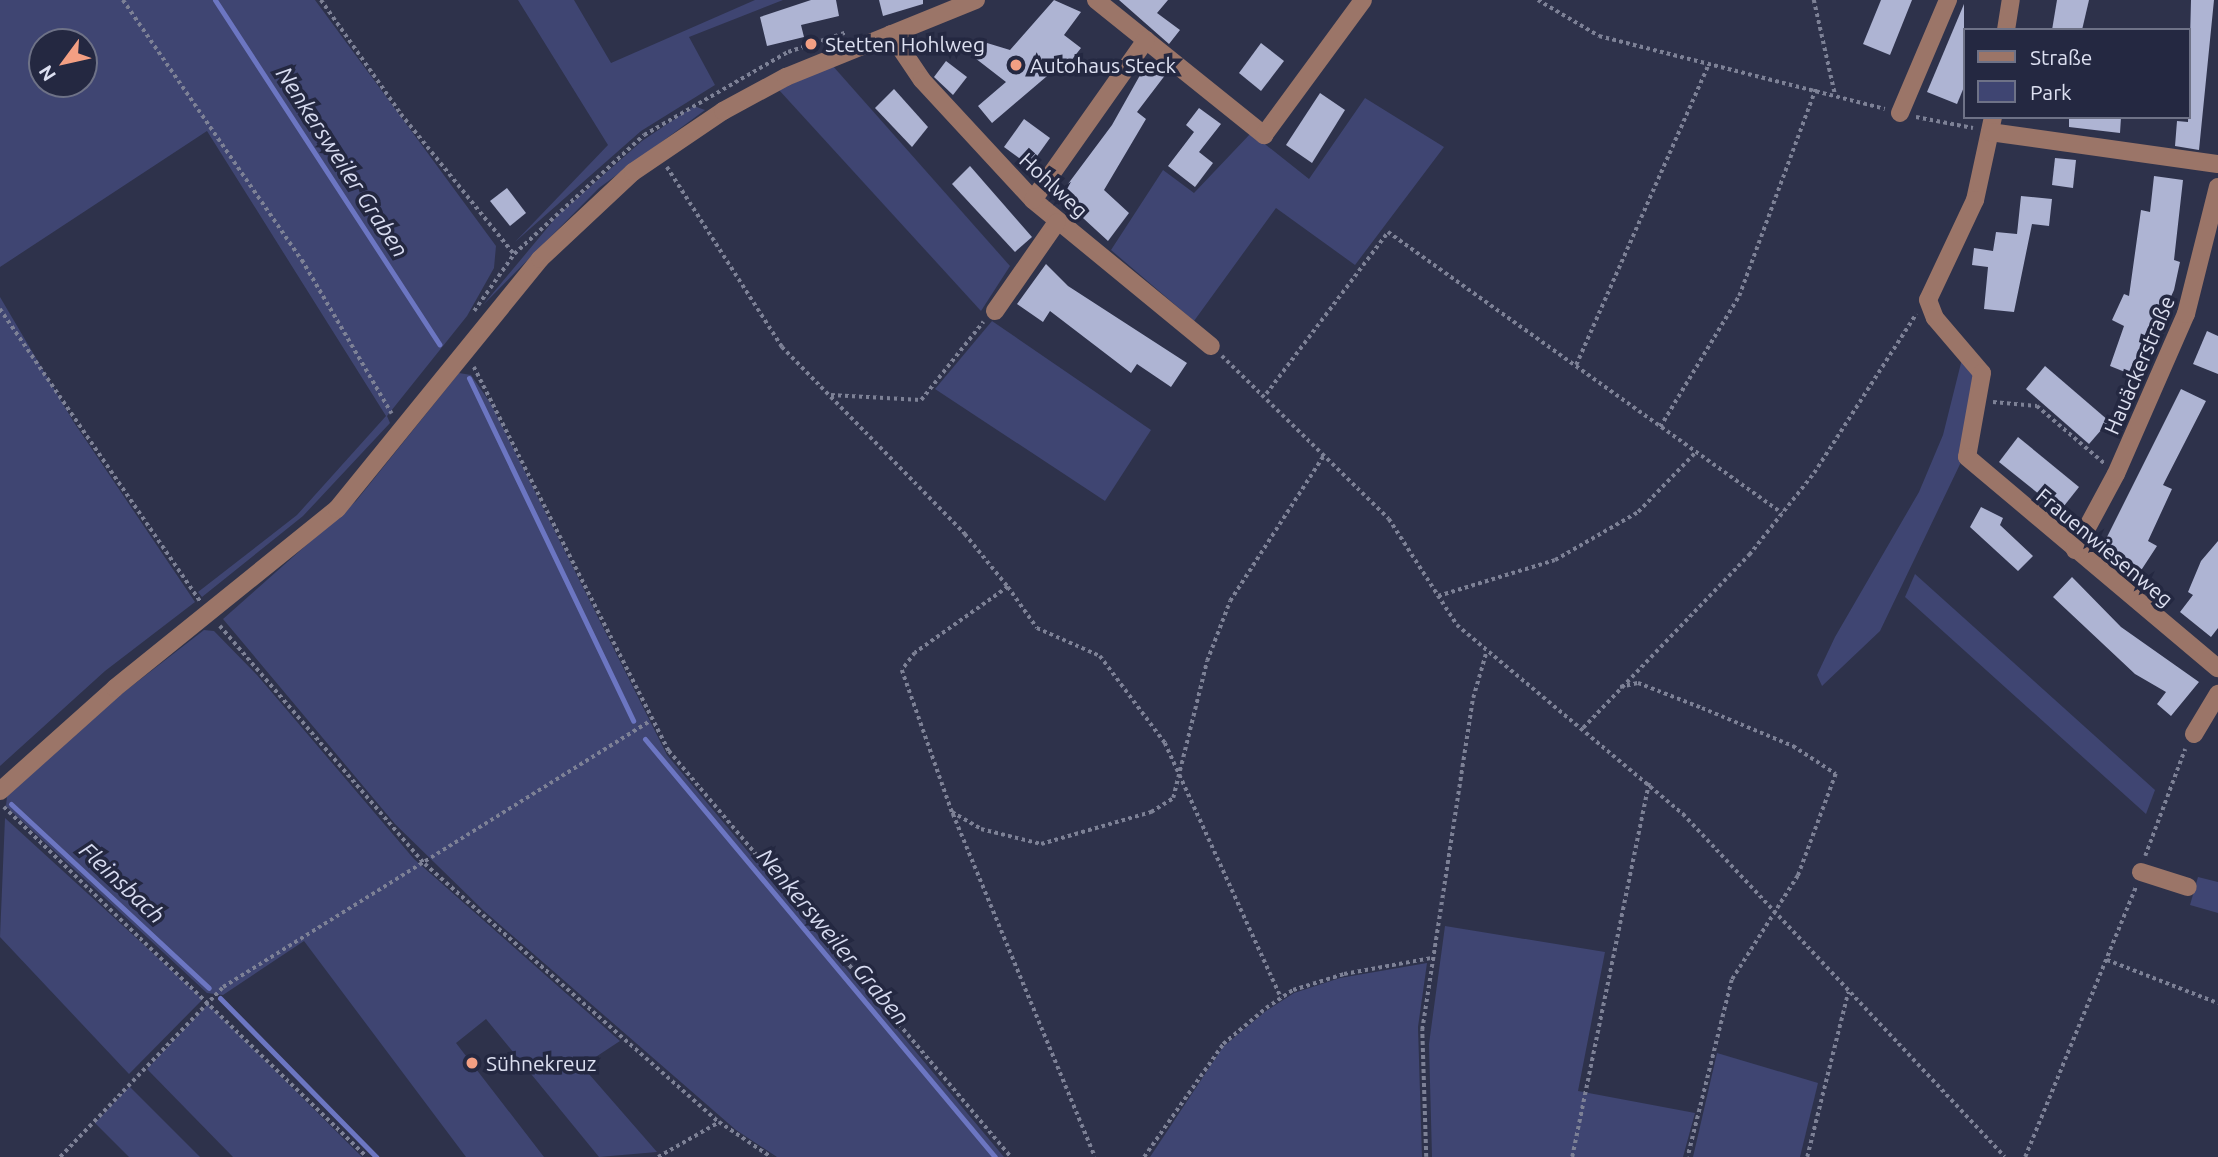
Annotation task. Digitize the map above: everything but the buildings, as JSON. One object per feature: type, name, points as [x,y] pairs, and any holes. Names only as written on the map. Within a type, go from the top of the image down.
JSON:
[{"type":"street","points":[[0,791],[205,608],[360,485],[466,353],[583,215],[682,136],[786,77],[891,34],[952,4],[976,0]]},
{"type":"street","points":[[1096,0],[1264,135],[1363,0]]},
{"type":"street","points":[[1900,113],[1948,0]]},
{"type":"street","points":[[2006,28],[2011,0]]},
{"type":"street","name":"Hohlweg","points":[[891,34],[922,80],[1033,200],[1211,346]]},
{"type":"street","points":[[1033,200],[1146,40]]},
{"type":"street","points":[[1928,300],[1975,200],[1991,125],[2218,164]]},
{"type":"street","name":"Hauäckerstraße","points":[[2074,550],[2116,474],[2196,289],[2218,187]]},
{"type":"street","points":[[995,312],[1057,222]]},
{"type":"street","name":"Frauenwiesenweg","points":[[1928,300],[1935,318],[1982,373],[1967,457],[2074,550],[2218,668]]},
{"type":"street","points":[[2194,734],[2218,694]]},
{"type":"street","points":[[2141,872],[2188,887]]},
{"type":"path","points":[[123,0],[302,260],[396,420],[404,409]]},
{"type":"path","points":[[321,0],[401,114],[514,254],[470,319]]},
{"type":"path","points":[[1538,0],[1600,36],[1816,88],[1739,296],[1660,427]]},
{"type":"path","points":[[1814,0],[1835,94]]},
{"type":"path","points":[[1576,365],[1709,64]]},
{"type":"path","points":[[672,174],[761,319],[1008,587],[1037,628],[1100,656],[1165,743],[1281,998]]},
{"type":"path","points":[[1266,394],[1388,232],[1782,513]]},
{"type":"path","points":[[1583,728],[1782,513],[1928,300]]},
{"type":"path","points":[[0,309],[205,608],[425,864],[719,1122],[771,1157]]},
{"type":"path","points":[[831,395],[921,400],[995,312]]},
{"type":"path","points":[[1211,346],[1266,394],[1389,519],[1438,596],[1486,653],[1649,783],[1775,911],[2005,1157]]},
{"type":"path","points":[[466,353],[650,721],[1011,1157]]},
{"type":"path","points":[[1994,402],[2037,407],[2116,474]]},
{"type":"path","points":[[1438,596],[1555,560],[1638,512],[1695,453]]},
{"type":"path","points":[[952,812],[981,829],[1041,844],[1151,812],[1173,798],[1182,780],[1207,661],[1230,601],[1252,557],[1324,455]]},
{"type":"path","points":[[1008,587],[915,653],[902,670],[952,812],[1095,1157]]},
{"type":"path","points":[[205,608],[211,594]]},
{"type":"path","points":[[191,610],[205,608]]},
{"type":"path","points":[[1426,1157],[1422,1030],[1473,698],[1486,653]]},
{"type":"path","points":[[1620,687],[1638,683],[1714,713],[1793,746],[1836,774],[1798,876],[1732,980],[1688,1157]]},
{"type":"path","points":[[60,1157],[209,998],[300,935],[425,864],[650,721]]},
{"type":"path","points":[[2025,1157],[2141,872],[2165,790],[2194,734]]},
{"type":"path","points":[[1572,1157],[1649,783]]},
{"type":"path","points":[[0,802],[209,998],[367,1157]]},
{"type":"path","points":[[1144,1157],[1223,1044],[1281,998],[1344,974],[1433,958]]},
{"type":"path","points":[[2107,960],[2218,1003]]},
{"type":"path","points":[[1807,1157],[1848,992]]},
{"type":"path","points":[[658,1157],[719,1122]]},
{"type":"green space","points":[[0,0],[315,0],[496,246],[494,268],[467,316],[387,416],[390,423],[303,516],[202,597],[198,592],[297,515],[386,416],[207,131],[0,267]]},
{"type":"green space","points":[[518,0],[574,0],[611,63],[755,0],[783,0],[689,37],[715,85],[641,131],[515,242],[608,145]]},
{"type":"green space","points":[[832,65],[1010,266],[981,311],[779,90]]},
{"type":"green space","points":[[1365,98],[1444,147],[1355,265],[1276,208],[1194,321],[1111,250],[1163,170],[1194,193],[1251,133],[1309,179]]},
{"type":"green space","points":[[694,106],[705,110],[599,188],[483,305],[558,215],[642,141]]},
{"type":"green space","points":[[0,297],[73,421],[195,602],[105,671],[0,766]]},
{"type":"green space","points":[[992,321],[1151,430],[1105,501],[935,389]]},
{"type":"green space","points":[[1963,355],[1978,374],[1962,460],[1880,631],[1822,686],[1817,675],[1835,637],[1919,492],[1943,435]]},
{"type":"green space","points":[[459,373],[471,375],[491,404],[667,755],[1004,1157],[777,1157],[736,1130],[483,910],[395,824],[223,619],[356,501]]},
{"type":"green space","points":[[1915,574],[2155,790],[2146,814],[1905,597]]},
{"type":"green space","points":[[204,630],[214,631],[257,675],[414,859],[620,1041],[582,1066],[657,1152],[599,1157],[486,1019],[456,1043],[544,1157],[466,1157],[304,941],[223,995],[207,993],[6,806],[7,796],[115,699]]},
{"type":"green space","points":[[5,818],[203,999],[129,1074],[0,937]]},
{"type":"green space","points":[[2198,877],[2218,882],[2218,913],[2190,905]]},
{"type":"green space","points":[[1445,926],[1605,952],[1578,1091],[1695,1113],[1683,1157],[1432,1157],[1429,1044]]},
{"type":"green space","points":[[1427,963],[1418,1027],[1422,1157],[1150,1157],[1223,1047],[1266,1011],[1294,993],[1340,978]]},
{"type":"green space","points":[[208,1004],[362,1157],[233,1157],[147,1069]]},
{"type":"green space","points":[[1717,1053],[1818,1083],[1800,1157],[1693,1157]]},
{"type":"green space","points":[[129,1087],[200,1157],[129,1157],[95,1123]]},
{"type":"waterway","name":"Nenkersweiler Graben","points":[[215,0],[439,344]]},
{"type":"waterway","name":"Nenkersweiler Graben","points":[[469,378],[633,721]]},
{"type":"waterway","name":"Nenkersweiler Graben","points":[[645,739],[995,1157]]},
{"type":"waterway","name":"Fleinsbach","points":[[11,804],[209,988]]},
{"type":"waterway","name":"Fleinsbach","points":[[220,998],[376,1157]]},
{"type":"place","name":"Stetten Hohlweg","points":[[811,44]]},
{"type":"place","name":"Autohaus Steck","points":[[1016,65]]},
{"type":"place","name":"Sühnekreuz","points":[[472,1063]]}]
